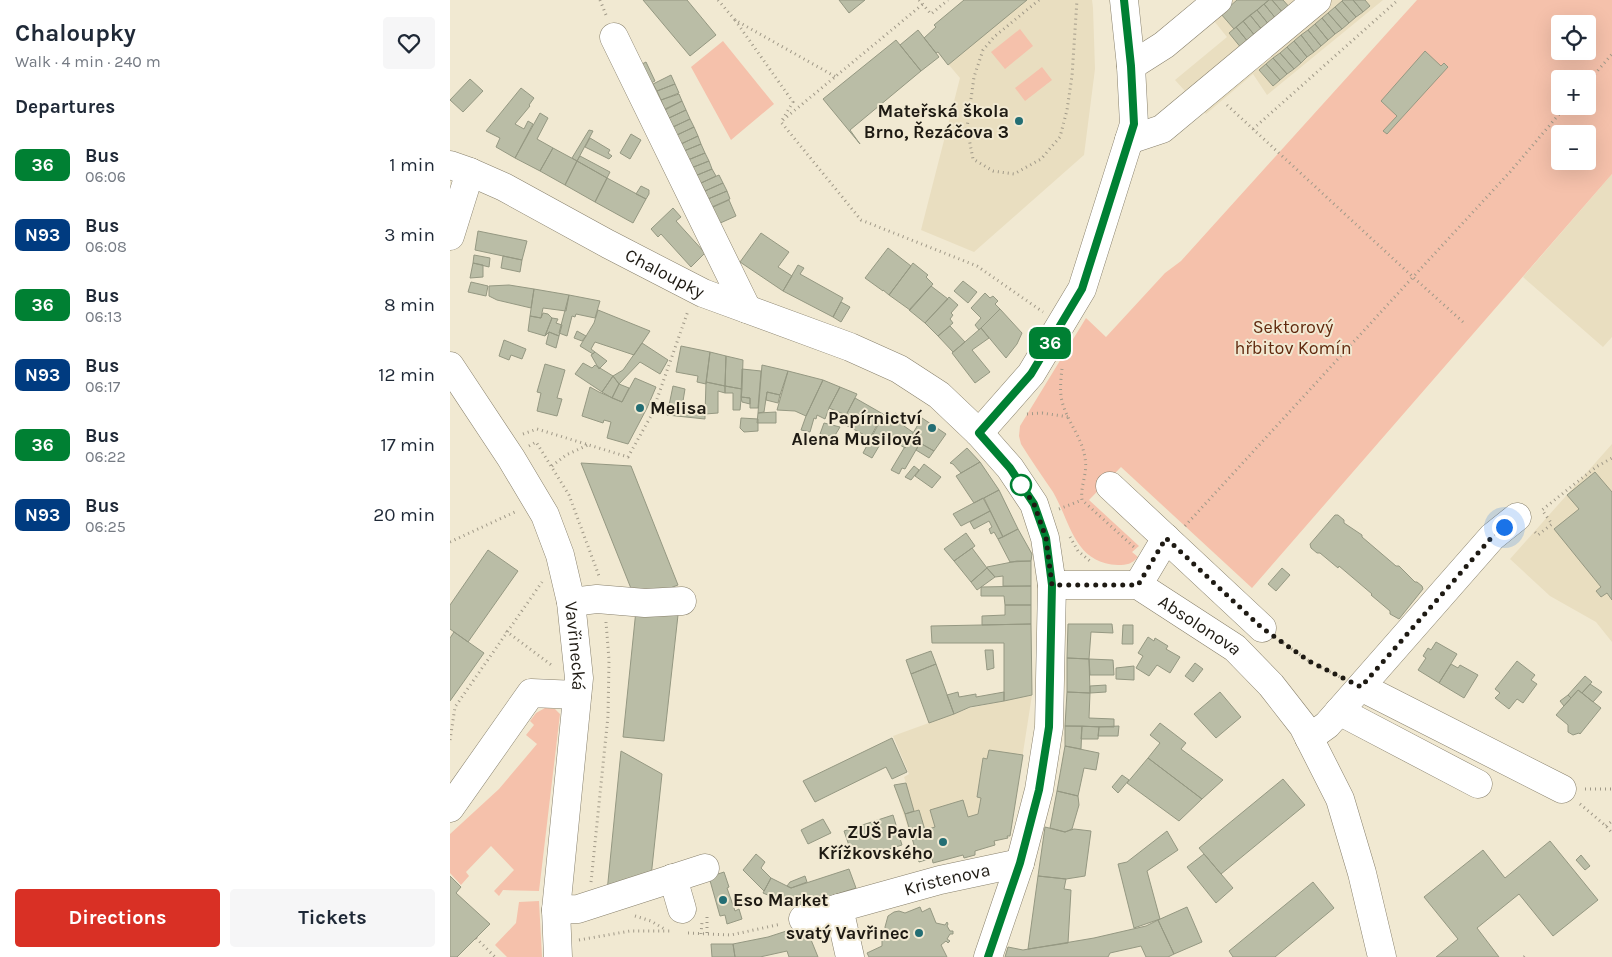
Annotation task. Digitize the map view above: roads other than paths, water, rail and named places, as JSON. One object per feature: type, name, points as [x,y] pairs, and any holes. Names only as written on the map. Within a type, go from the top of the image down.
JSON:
[{"type":"street","points":[[1131,66],[1164,45],[1218,0]]},
{"type":"street","points":[[1129,140],[1162,129],[1317,0]]},
{"type":"street","points":[[979,433],[1031,374],[1082,289],[1134,124],[1130,4]]},
{"type":"street","points":[[614,37],[747,309]]},
{"type":"street","points":[[450,236],[460,168]]},
{"type":"street","name":"Chaloupky","points":[[460,168],[504,187],[703,293],[850,348],[899,369],[939,395],[979,433],[1010,468],[1034,504],[1046,538],[1052,585],[1049,727],[1039,790],[1020,863]]},
{"type":"street","name":"Vavřinecká","points":[[450,366],[501,443],[545,515],[560,555],[571,602],[579,678],[556,910],[558,957]]},
{"type":"street","points":[[1110,486],[1262,628]]},
{"type":"street","points":[[1309,738],[1327,725],[1492,537],[1517,517]]},
{"type":"street","points":[[1138,585],[1168,540]]},
{"type":"street","name":"Absolonova","points":[[1052,585],[1138,585],[1235,648],[1271,685],[1302,726],[1340,799],[1362,873],[1382,957]]},
{"type":"street","points":[[571,602],[597,598],[645,603],[682,602]]},
{"type":"street","points":[[1361,687],[1562,789]]},
{"type":"street","points":[[450,808],[531,693],[577,695]]},
{"type":"street","points":[[1339,711],[1478,784]]},
{"type":"street","name":"Kristenova","points":[[803,919],[940,880],[1020,863]]},
{"type":"street","name":"Kristenova","points":[[988,957],[1020,863]]},
{"type":"street","points":[[556,910],[578,909],[705,868]]},
{"type":"street","points":[[673,878],[682,909]]},
{"type":"street","points":[[838,908],[850,957]]},
{"type":"place","name":"Mateřská škola Brno, Řezáčova 3","points":[[1019,121]]},
{"type":"place","name":"Melisa","points":[[640,408]]},
{"type":"place","name":"Papírnictví Alena Musilová","points":[[932,428]]},
{"type":"place","name":"ZUŠ Pavla Křížkovského","points":[[943,842]]},
{"type":"place","name":"Eso Market","points":[[723,900]]},
{"type":"place","name":"svatý Vavřinec","points":[[919,933]]},
{"type":"park label","name":"Sektorový hřbitov Komín","points":[[1293,337]]}]
